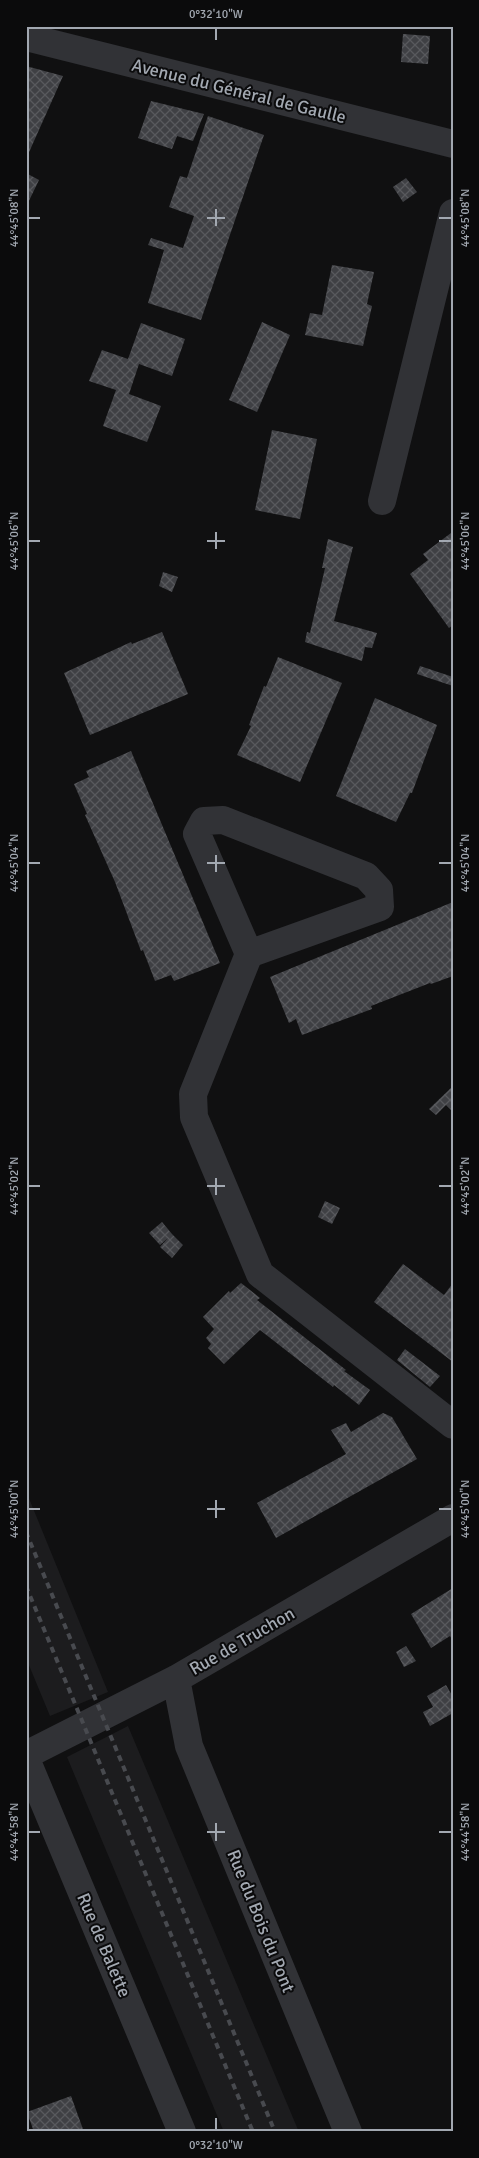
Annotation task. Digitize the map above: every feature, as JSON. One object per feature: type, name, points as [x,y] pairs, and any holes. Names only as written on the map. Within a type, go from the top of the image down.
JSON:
[{"type":"street","name":"Avenue du Général de Gaulle","points":[[26,37],[453,144]]},
{"type":"street","points":[[382,502],[453,213]]},
{"type":"street","points":[[249,954],[380,907],[379,890],[366,876],[222,820],[204,820],[197,834],[249,954],[193,1094],[194,1118],[260,1274],[453,1425]]},
{"type":"street","name":"Rue de Truchon","points":[[26,1757],[176,1679],[453,1518]]},
{"type":"street","name":"Rue du Bois du Pont","points":[[176,1679],[189,1746],[348,2132]]},
{"type":"street","name":"Rue de Balette","points":[[26,1757],[182,2132]]},
{"type":"shaded area","points":[[26,1491],[108,1692],[50,1716],[26,1658]]},
{"type":"shaded area","points":[[128,1726],[299,2132],[224,2132],[67,1757]]},
{"type":"building","points":[[403,34],[430,36],[428,64],[401,62]]},
{"type":"building","points":[[26,66],[63,76],[26,159]]},
{"type":"building","points":[[151,101],[204,114],[193,141],[177,136],[172,149],[138,138]]},
{"type":"building","points":[[208,116],[264,135],[201,320],[148,303],[164,250],[148,245],[151,238],[183,248],[194,216],[169,207],[180,176],[187,178]]},
{"type":"building","points":[[26,173],[39,180],[26,207]]},
{"type":"building","points":[[406,178],[417,192],[403,202],[393,187]]},
{"type":"building","points":[[332,265],[374,272],[367,304],[372,306],[363,346],[305,335],[310,313],[322,315]]},
{"type":"building","points":[[262,322],[290,335],[257,412],[229,400]]},
{"type":"building","points":[[141,323],[185,339],[172,376],[139,364],[129,394],[161,406],[147,442],[103,426],[116,390],[89,381],[102,350],[128,359]]},
{"type":"building","points":[[272,430],[317,439],[300,519],[255,510]]},
{"type":"building","points":[[451,533],[453,536],[453,625],[449,628],[410,574],[428,560],[423,554]]},
{"type":"building","points":[[328,539],[353,547],[334,621],[377,633],[372,648],[365,647],[362,661],[305,642],[307,632],[310,633],[325,568],[322,568]]},
{"type":"building","points":[[163,572],[178,577],[172,592],[159,586]]},
{"type":"building","points":[[162,632],[188,694],[90,735],[64,673],[131,642],[132,644]]},
{"type":"building","points":[[278,657],[342,683],[300,782],[237,755],[251,726],[249,725],[264,686],[266,687]]},
{"type":"building","points":[[420,666],[453,677],[453,686],[417,674]]},
{"type":"building","points":[[375,698],[437,725],[412,793],[410,793],[396,822],[336,796]]},
{"type":"building","points":[[131,751],[220,963],[174,981],[171,975],[155,981],[143,950],[141,951],[115,882],[85,815],[87,814],[74,784],[89,777],[86,771]]},
{"type":"building","points":[[453,902],[453,976],[371,1006],[372,1009],[302,1035],[296,1019],[289,1023],[270,977]]},
{"type":"building","points":[[453,1086],[452,1111],[446,1105],[436,1115],[429,1109]]},
{"type":"building","points":[[325,1201],[340,1208],[332,1224],[318,1217]]},
{"type":"building","points":[[162,1222],[183,1245],[172,1258],[160,1247],[168,1238],[160,1245],[149,1233]]},
{"type":"building","points":[[403,1264],[444,1295],[453,1283],[453,1362],[374,1302]]},
{"type":"building","points":[[241,1283],[260,1298],[257,1300],[370,1390],[359,1405],[260,1330],[224,1364],[208,1348],[211,1344],[206,1338],[214,1329],[203,1317],[229,1291],[230,1293]]},
{"type":"building","points":[[405,1349],[440,1376],[430,1387],[397,1360]]},
{"type":"building","points":[[383,1413],[392,1417],[417,1459],[276,1538],[257,1503],[346,1454],[331,1430],[346,1423],[351,1432]]},
{"type":"building","points":[[453,1588],[453,1641],[450,1636],[431,1648],[411,1614]]},
{"type":"building","points":[[406,1646],[416,1661],[404,1667],[396,1652]]},
{"type":"building","points":[[446,1685],[453,1697],[453,1713],[430,1726],[423,1712],[433,1707],[427,1696]]},
{"type":"building","points":[[71,2096],[84,2132],[34,2132],[27,2112]]},
{"type":"railway","points":[[26,1532],[275,2132]]},
{"type":"railway","points":[[26,1586],[253,2132]]}]
